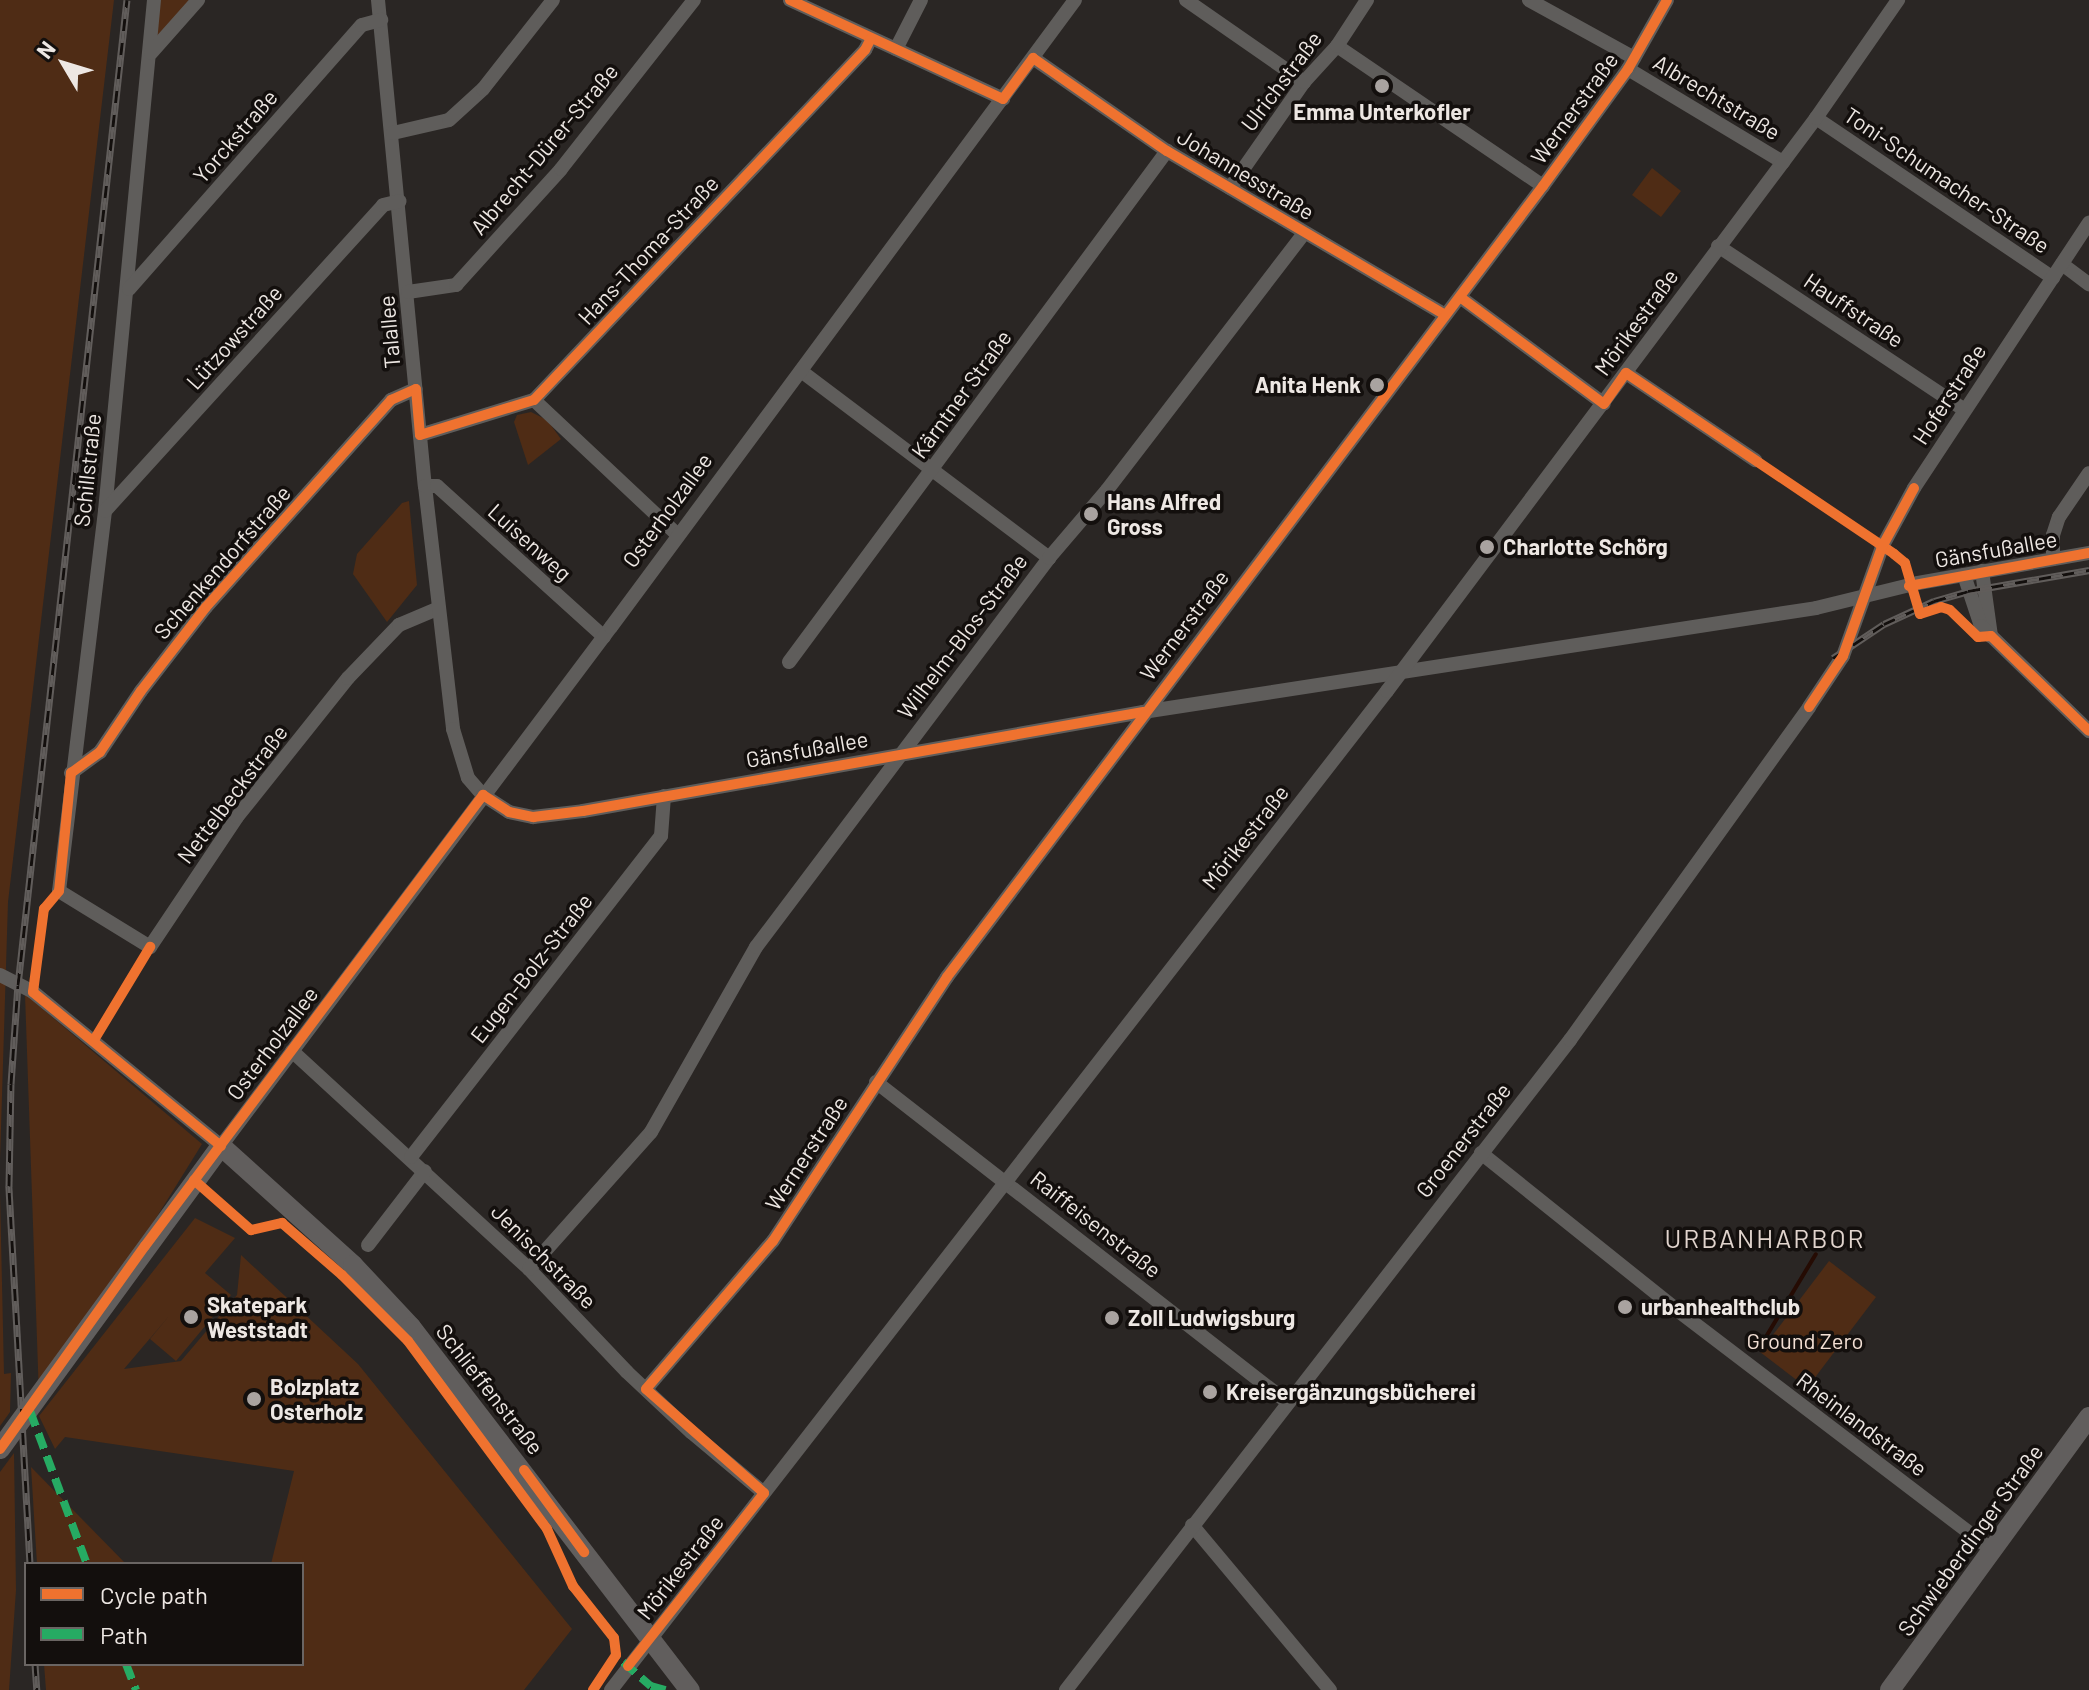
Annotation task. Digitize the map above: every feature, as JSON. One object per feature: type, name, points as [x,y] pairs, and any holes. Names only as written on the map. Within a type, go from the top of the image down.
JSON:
[{"type":"street","name":"Schillstraße","points":[[59,891],[105,511],[154,0]]},
{"type":"street","points":[[151,53],[198,0]]},
{"type":"street","name":"Talallee","points":[[378,0],[400,201],[425,486],[457,749],[468,778],[483,795]]},
{"type":"street","points":[[393,133],[449,120],[483,89],[553,0]]},
{"type":"street","name":"Albrecht-Dürer-Straße","points":[[408,292],[456,285],[561,169],[694,0]]},
{"type":"street","points":[[790,0],[1003,99]]},
{"type":"street","points":[[896,49],[921,0]]},
{"type":"street","name":"Osterholzallee","points":[[0,1449],[221,1146],[604,637],[1075,0]]},
{"type":"street","points":[[1186,0],[1304,82]]},
{"type":"street","name":"Ulrichstraße","points":[[1230,188],[1304,82],[1337,46],[1367,0]]},
{"type":"street","name":"Albrechtstraße","points":[[1529,0],[1783,162]]},
{"type":"street","name":"Wernerstraße","points":[[646,1389],[773,1241],[947,977],[1143,712],[1543,186],[1631,64],[1667,0]]},
{"type":"street","name":"Mörikestraße","points":[[611,1690],[1400,673],[1816,118],[1898,0]]},
{"type":"street","name":"Yorckstraße","points":[[128,290],[362,25],[381,20]]},
{"type":"street","name":"Hans-Thoma-Straße","points":[[420,435],[534,400],[854,61],[871,38]]},
{"type":"street","points":[[1337,46],[1543,186]]},
{"type":"street","name":"Johannesstraße","points":[[1033,58],[1167,151],[1445,315]]},
{"type":"street","name":"Toni-Schumacher-Straße","points":[[1816,118],[2053,278]]},
{"type":"street","name":"Kärntner Straße","points":[[789,662],[933,472],[1167,151]]},
{"type":"street","name":"Lützowstraße","points":[[105,511],[383,205],[400,201]]},
{"type":"street","name":"Hoferstraße","points":[[1863,598],[1882,547],[1899,515],[2089,223]]},
{"type":"street","name":"Wilhelm-Blos-Straße","points":[[529,1269],[651,1132],[756,947],[1049,558],[1107,490],[1304,233]]},
{"type":"street","name":"Hauffstraße","points":[[1718,246],[1965,410]]},
{"type":"street","points":[[2062,264],[2089,284]]},
{"type":"street","points":[[1460,297],[1604,404]]},
{"type":"street","points":[[801,371],[1049,558]]},
{"type":"street","points":[[1626,373],[1755,460]]},
{"type":"street","name":"Schenkendorfstraße","points":[[71,773],[100,752],[141,691],[206,607],[391,400],[416,389]]},
{"type":"street","points":[[534,400],[678,535]]},
{"type":"street","points":[[2053,559],[2053,535],[2059,517],[2089,473]]},
{"type":"street","name":"Luisenweg","points":[[425,486],[437,486],[604,637]]},
{"type":"street","name":"Gänsfußallee","points":[[483,795],[509,812],[533,817],[1143,712],[1863,598],[1982,571],[2089,553]]},
{"type":"street","points":[[1982,571],[1991,636]]},
{"type":"street","points":[[1964,575],[1976,614],[1991,636],[2089,731]]},
{"type":"street","name":"Groenerstraße","points":[[1066,1690],[1570,1040],[1821,691],[1843,656],[1863,598]]},
{"type":"street","name":"Nettelbeckstraße","points":[[59,891],[150,947],[237,817],[348,678],[399,625],[439,608]]},
{"type":"street","name":"Eugen-Bolz-Straße","points":[[411,1157],[661,836],[664,796]]},
{"type":"street","points":[[0,975],[33,992],[221,1146]]},
{"type":"street","name":"Jenischstraße","points":[[292,1051],[411,1157],[529,1269],[691,1432],[764,1493]]},
{"type":"street","name":"Raiffeisenstraße","points":[[876,1082],[1287,1402]]},
{"type":"street","name":"Schlieffenstraße","points":[[221,1146],[353,1265],[411,1327],[524,1470],[690,1690]]},
{"type":"street","name":"Rheinlandstraße","points":[[1481,1153],[1673,1307],[1992,1550]]},
{"type":"street","points":[[368,1245],[425,1171]]},
{"type":"street","name":"Schwieberdinger Straße","points":[[1890,1690],[2089,1417]]},
{"type":"street","points":[[1192,1525],[1330,1690]]},
{"type":"green space","points":[[0,0],[114,0],[8,902],[0,1160]]},
{"type":"green space","points":[[154,0],[198,0],[151,53]]},
{"type":"green space","points":[[1652,168],[1681,191],[1661,217],[1632,195]]},
{"type":"green space","points":[[531,412],[547,420],[561,439],[528,465],[514,422],[517,415]]},
{"type":"green space","points":[[409,501],[417,585],[387,622],[353,574],[357,554],[402,503]]},
{"type":"green space","points":[[25,994],[202,1144],[107,1297],[39,1397]]},
{"type":"green space","points":[[0,1193],[4,1374],[11,1373],[10,1412],[0,1426]]},
{"type":"green space","points":[[195,1218],[235,1238],[205,1273],[231,1295],[176,1361],[150,1339],[169,1316],[124,1369],[181,1361],[237,1295],[241,1255],[358,1364],[572,1629],[524,1690],[46,1690],[44,1666],[304,1666],[304,1562],[271,1562],[294,1471],[65,1437],[55,1449],[39,1416]]},
{"type":"green space","name":"Ground Zero","points":[[1829,1261],[1876,1297],[1807,1388],[1760,1352]]},
{"type":"green space","points":[[14,1453],[16,1590],[9,1690],[0,1690],[0,1472]]},
{"type":"green space","points":[[31,1467],[124,1562],[37,1562]]},
{"type":"waterway","points":[[1761,1345],[1816,1254]]},
{"type":"railway","points":[[30,1562],[9,1186],[11,1084],[18,985],[127,0]]},
{"type":"railway","points":[[1833,658],[1884,624],[1934,601],[1968,591],[2089,570]]},
{"type":"railway","points":[[35,1666],[37,1690]]},
{"type":"marked path","points":[[30,1411],[86,1562]]},
{"type":"marked path","points":[[623,1662],[651,1686],[665,1690]]},
{"type":"marked path","points":[[127,1666],[136,1690]]},
{"type":"cycle path","points":[[790,0],[1003,99],[1033,58],[1167,151],[1445,315]]},
{"type":"cycle path","points":[[628,1666],[764,1493],[646,1389],[773,1241],[947,977],[1543,186],[1628,69],[1667,0]]},
{"type":"cycle path","points":[[221,1146],[33,992],[44,909],[59,891],[71,773],[100,752],[141,691],[206,607],[391,400],[416,389],[420,435],[534,400],[865,50],[871,38]]},
{"type":"cycle path","points":[[1460,297],[1604,404],[1626,373],[1894,554],[1905,563],[1920,614],[1941,607],[1950,610],[1978,637],[1991,636],[2089,731]]},
{"type":"cycle path","points":[[1809,707],[1843,656],[1882,547],[1914,488]]},
{"type":"cycle path","points":[[1909,586],[2089,553]]},
{"type":"cycle path","points":[[0,1449],[145,1246],[483,795],[509,812],[533,817],[583,811],[1143,712]]},
{"type":"cycle path","points":[[94,1040],[150,947]]},
{"type":"cycle path","points":[[194,1180],[251,1230],[282,1223],[342,1275],[408,1341],[547,1529],[573,1586],[614,1638],[616,1655],[593,1690]]},
{"type":"cycle path","points":[[524,1470],[584,1552]]},
{"type":"place","name":"Emma Unterkofler","points":[[1382,86]]},
{"type":"place","name":"Anita Henk","points":[[1377,385]]},
{"type":"place","name":"Hans Alfred Gross","points":[[1091,514]]},
{"type":"place","name":"Charlotte Schörg","points":[[1487,547]]},
{"type":"place","name":"urbanhealthclub","points":[[1625,1307]]},
{"type":"place","name":"Skatepark Weststadt","points":[[191,1317]]},
{"type":"place","name":"Zoll Ludwigsburg","points":[[1112,1318]]},
{"type":"place","name":"Kreisergänzungsbücherei","points":[[1210,1392]]},
{"type":"place","name":"Bolzplatz Osterholz","points":[[254,1399]]},
{"type":"district","name":"URBANHARBOR","points":[[1765,1238]]}]
